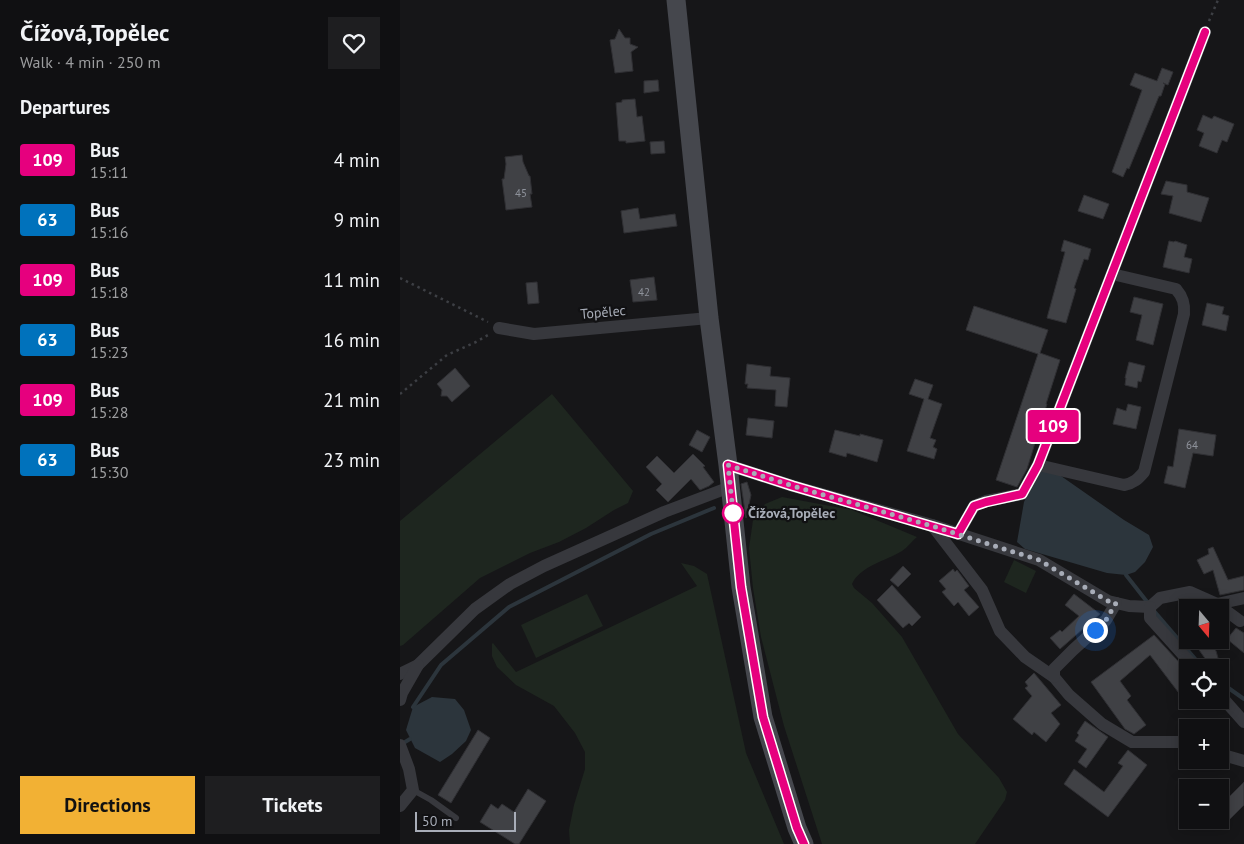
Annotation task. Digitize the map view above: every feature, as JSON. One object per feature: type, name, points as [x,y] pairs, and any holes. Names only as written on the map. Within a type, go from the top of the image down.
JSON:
[{"type":"street","points":[[676,0],[709,318],[728,465],[741,587],[763,717],[797,828],[804,844]]},
{"type":"street","points":[[958,534],[974,506],[1022,494],[1038,465],[1205,32]]},
{"type":"street","points":[[1038,465],[1124,485],[1138,480],[1144,472],[1185,306],[1182,296],[1176,288],[1112,274]]},
{"type":"street","name":"Topělec","points":[[499,328],[534,334],[709,318]]},
{"type":"street","points":[[728,465],[1039,560],[1108,601],[1129,606],[1150,606],[1160,598],[1190,592],[1206,599]]},
{"type":"street","points":[[400,700],[418,665],[475,608],[510,584],[544,566],[659,514],[730,487]]},
{"type":"street","points":[[932,526],[982,590],[1000,631],[1025,657],[1054,677],[1069,694],[1102,724],[1132,742],[1179,742]]},
{"type":"street","points":[[1229,601],[1244,598]]},
{"type":"street","points":[[1054,677],[1054,669],[1106,620],[1116,603]]},
{"type":"street","points":[[1150,606],[1150,618],[1188,659]]},
{"type":"street","points":[[1229,613],[1240,621]]},
{"type":"street","points":[[400,674],[418,665]]},
{"type":"street","points":[[1229,705],[1244,722]]},
{"type":"street","points":[[400,745],[409,770],[413,790],[400,806]]},
{"type":"street","points":[[1229,757],[1244,761]]},
{"type":"lane","points":[[413,790],[456,818]]},
{"type":"path","points":[[1205,32],[1218,0]]},
{"type":"path","points":[[400,278],[499,328],[476,342],[447,355],[400,394]]},
{"type":"shaded area","points":[[552,394],[633,491],[628,503],[559,542],[530,553],[480,578],[400,646],[400,521]]},
{"type":"shaded area","points":[[1051,469],[1124,520],[1149,535],[1153,547],[1145,562],[1135,572],[1126,575],[1107,573],[1025,549],[1017,542],[1024,502],[1041,470]]},
{"type":"shaded area","points":[[782,497],[852,510],[917,537],[896,555],[867,568],[852,584],[854,588],[872,603],[902,637],[958,734],[999,778],[1007,792],[1005,800],[975,844],[822,844],[784,726],[761,637],[753,588],[749,548],[753,520],[765,504]]},
{"type":"shaded area","points":[[1014,560],[1036,571],[1026,593],[1004,582]]},
{"type":"shaded area","points":[[681,563],[694,566],[707,574],[746,753],[784,844],[570,844],[569,830],[574,805],[585,769],[585,752],[575,733],[554,706],[516,685],[497,667],[492,656],[492,644],[516,672],[697,586]]},
{"type":"shaded area","points":[[587,594],[603,626],[536,658],[521,625]]},
{"type":"shaded area","points":[[432,697],[455,699],[464,710],[471,730],[466,741],[440,762],[415,748],[406,730],[413,707]]},
{"type":"building","points":[[619,29],[625,38],[630,38],[630,44],[638,47],[631,52],[633,71],[615,73],[610,40],[615,39]]},
{"type":"building","points":[[1162,68],[1173,72],[1168,85],[1163,83],[1165,84],[1161,96],[1159,96],[1129,169],[1127,168],[1123,177],[1112,172],[1142,90],[1130,85],[1135,73],[1157,81]]},
{"type":"building","points":[[658,80],[659,91],[644,93],[644,81]]},
{"type":"building","points":[[635,99],[637,117],[642,116],[645,141],[626,143],[626,141],[619,141],[616,103],[622,102],[622,100]]},
{"type":"building","points":[[1203,115],[1212,119],[1214,116],[1234,124],[1227,142],[1222,140],[1217,153],[1199,146],[1204,133],[1197,130]]},
{"type":"building","points":[[664,141],[665,153],[651,154],[650,142]]},
{"type":"building","points":[[522,155],[523,162],[530,176],[532,207],[506,210],[502,179],[504,179],[505,157]]},
{"type":"building","points":[[1166,181],[1187,185],[1187,192],[1209,198],[1201,222],[1169,213],[1173,196],[1161,194]]},
{"type":"building","points":[[1084,195],[1109,204],[1103,219],[1078,211]]},
{"type":"building","points":[[638,208],[640,219],[675,214],[677,226],[624,233],[621,211]]},
{"type":"building","points":[[1064,240],[1091,249],[1088,260],[1084,259],[1074,288],[1076,289],[1066,323],[1047,318],[1065,252],[1061,251]]},
{"type":"building","points":[[1169,241],[1187,245],[1184,257],[1192,259],[1189,273],[1163,267]]},
{"type":"building","points":[[654,277],[657,300],[633,302],[630,280]]},
{"type":"building","points":[[537,282],[539,303],[528,304],[526,283]]},
{"type":"building","points":[[1134,297],[1163,304],[1153,345],[1136,340],[1142,315],[1130,312]]},
{"type":"building","points":[[1207,303],[1224,307],[1222,314],[1229,316],[1226,331],[1202,325]]},
{"type":"building","points":[[974,306],[1048,330],[1040,353],[1060,360],[1027,469],[1017,487],[996,480],[1038,354],[966,330]]},
{"type":"building","points":[[1129,362],[1145,366],[1141,382],[1138,381],[1137,388],[1125,385]]},
{"type":"building","points":[[747,364],[771,367],[770,376],[790,378],[787,407],[775,406],[776,390],[747,388],[748,384],[745,384]]},
{"type":"building","points":[[455,368],[470,386],[452,402],[447,396],[441,396],[442,390],[437,384]]},
{"type":"building","points":[[915,379],[933,385],[928,399],[942,404],[930,438],[936,440],[933,447],[937,449],[934,459],[907,451],[924,399],[909,394]]},
{"type":"building","points":[[1128,404],[1141,407],[1136,429],[1113,424],[1117,408],[1126,411]]},
{"type":"building","points":[[748,418],[774,421],[772,438],[746,435]]},
{"type":"building","points":[[1179,429],[1216,435],[1213,456],[1193,453],[1185,488],[1164,483],[1168,466],[1173,467]]},
{"type":"building","points":[[697,430],[710,437],[702,452],[689,445]]},
{"type":"building","points":[[835,430],[883,440],[877,462],[847,453],[846,457],[829,452]]},
{"type":"building","points":[[693,454],[705,466],[703,467],[714,482],[700,490],[691,479],[668,502],[656,490],[662,484],[646,467],[657,456],[674,473]]},
{"type":"building","points":[[747,482],[751,495],[746,518],[741,484]]},
{"type":"building","points":[[1213,547],[1228,580],[1244,576],[1244,590],[1220,595],[1213,570],[1204,574],[1197,560],[1209,554],[1208,549]]},
{"type":"building","points":[[903,566],[911,574],[898,587],[890,580]]},
{"type":"building","points":[[953,569],[955,572],[957,570],[969,586],[964,590],[979,607],[969,616],[958,602],[954,606],[942,592],[946,589],[939,581]]},
{"type":"building","points":[[892,585],[921,617],[912,626],[909,623],[903,628],[877,600]]},
{"type":"building","points":[[1074,594],[1100,614],[1060,649],[1050,638],[1060,630],[1062,632],[1079,616],[1065,605]]},
{"type":"building","points":[[1236,628],[1244,633],[1244,653],[1229,641],[1229,637]]},
{"type":"building","points":[[1154,635],[1179,662],[1179,693],[1150,655],[1120,681],[1131,696],[1127,700],[1146,725],[1134,734],[1125,729],[1091,682]]},
{"type":"building","points":[[1198,649],[1215,649],[1218,658],[1205,659]]},
{"type":"building","points":[[1034,673],[1061,705],[1051,713],[1060,724],[1046,742],[1034,732],[1032,735],[1013,719],[1032,696],[1025,688],[1028,686],[1025,682]]},
{"type":"building","points":[[1085,721],[1108,737],[1086,768],[1078,762],[1087,749],[1075,741],[1079,735],[1077,733]]},
{"type":"building","points":[[478,730],[490,738],[451,803],[438,795]]},
{"type":"building","points":[[1128,750],[1147,765],[1108,817],[1064,784],[1074,769],[1104,792],[1123,766],[1118,763]]},
{"type":"building","points":[[1244,782],[1244,805],[1229,820],[1229,797]]},
{"type":"building","points":[[528,789],[546,801],[519,844],[515,844],[480,822],[491,804],[498,809],[502,804],[514,812]]},
{"type":"waterway","points":[[413,707],[441,665],[509,607],[651,534],[714,508]]},
{"type":"waterway","points":[[1126,575],[1148,603]]},
{"type":"waterway","points":[[1154,611],[1195,659]]},
{"type":"waterway","points":[[1229,688],[1244,699]]},
{"type":"waterway","points":[[405,742],[410,739]]},
{"type":"bus line","name":"109","points":[[804,844],[797,828],[763,717],[741,587],[728,465],[958,534],[974,506],[1022,494],[1038,465],[1205,32]]},
{"type":"place","name":"Čížová,Topělec","points":[[733,513]]},
{"type":"route","points":[[733,513],[734,520],[728,465],[1039,560],[1108,601],[1116,603],[1106,620],[1095,630]]}]
